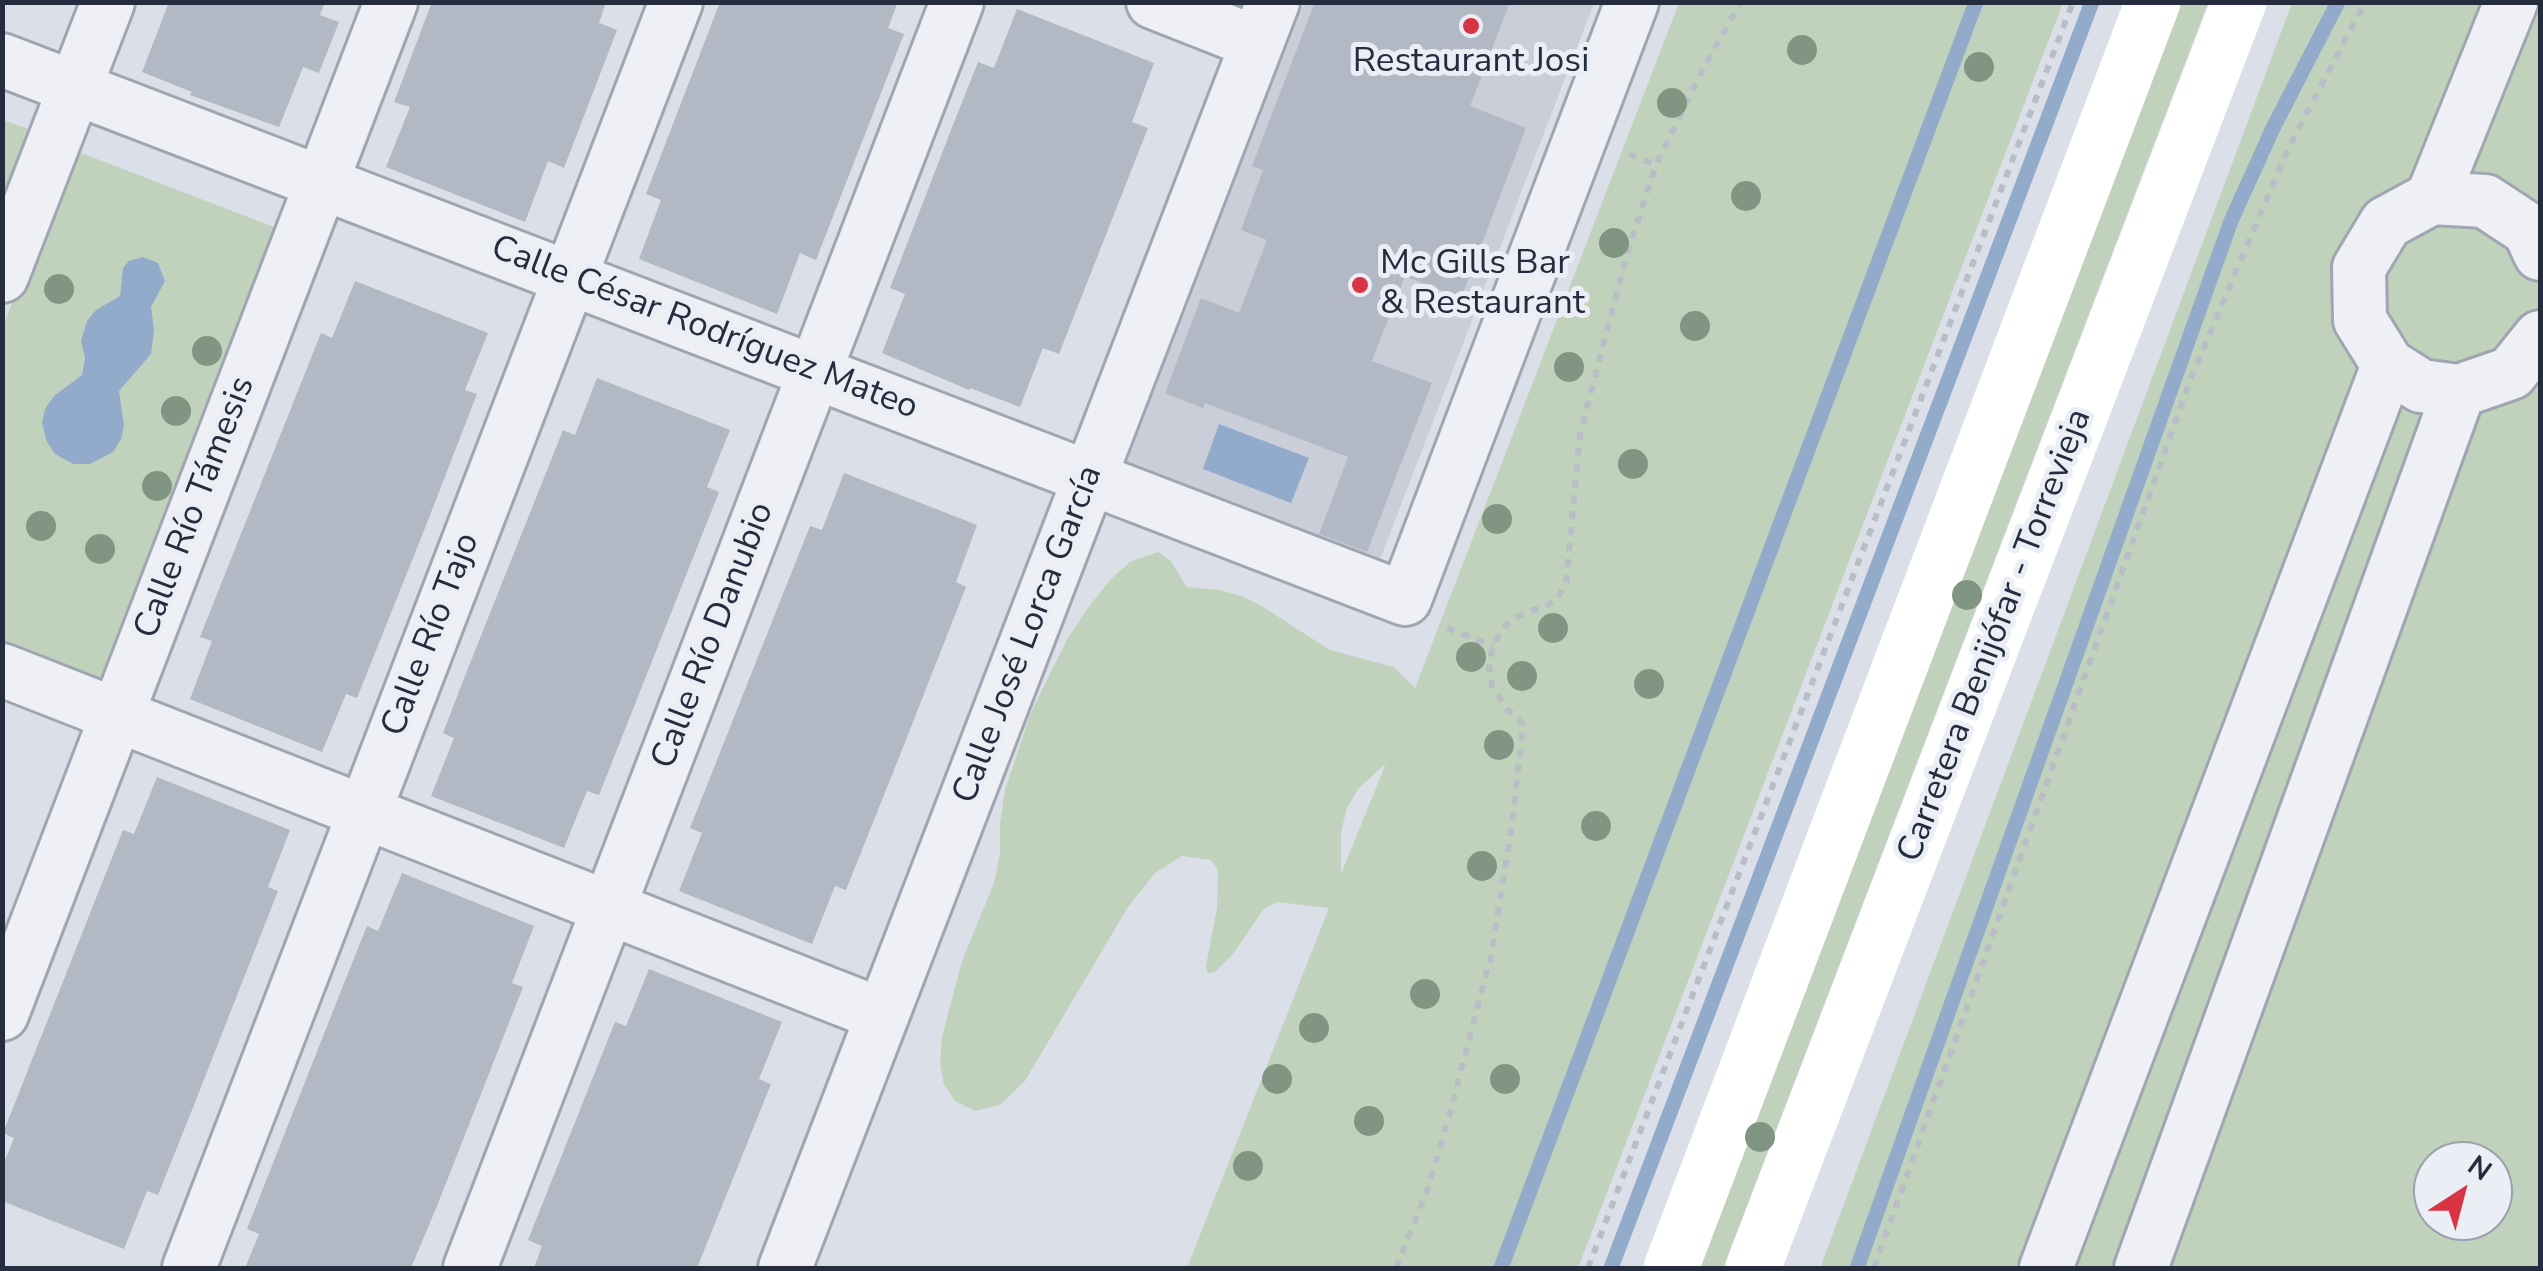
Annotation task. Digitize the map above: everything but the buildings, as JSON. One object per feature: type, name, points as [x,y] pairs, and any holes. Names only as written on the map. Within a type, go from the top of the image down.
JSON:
[{"type":"main road","points":[[1671,1268],[2153,2]]},
{"type":"main road","name":"Carretera Benijófar - Torrevieja","points":[[1753,1268],[2238,2]]},
{"type":"street","points":[[2,276],[108,2]]},
{"type":"street","name":"Calle Río Támesis","points":[[2,1014],[391,2]]},
{"type":"street","name":"Calle Río Tajo","points":[[188,1268],[676,2]]},
{"type":"street","name":"Calle Río Danubio","points":[[470,1268],[957,2]]},
{"type":"street","points":[[1152,2],[1265,23]]},
{"type":"street","name":"Calle César Rodríguez Mateo","points":[[2,60],[1405,598],[1632,2]]},
{"type":"street","points":[[2432,198],[2510,2]]},
{"type":"street","name":"Calle José Lorca García","points":[[784,1268],[1265,23]]},
{"type":"street","points":[[2537,228],[2485,200],[2432,198],[2386,223],[2359,268],[2360,320],[2388,365],[2421,386],[2460,392],[2511,373],[2540,337]]},
{"type":"street","points":[[2046,1268],[2388,365]]},
{"type":"street","points":[[2141,1268],[2460,392]]},
{"type":"street","points":[[2,670],[882,1015]]},
{"type":"path","points":[[1396,1268],[1428,1188],[1459,1080],[1491,956],[1512,825],[1522,724],[1492,686],[1489,666],[1493,646],[1504,628],[1519,616],[1556,602],[1566,583],[1580,434],[1627,254],[1656,164],[1741,2]]},
{"type":"path","points":[[1588,1268],[2072,2]]},
{"type":"path","points":[[1874,1268],[2191,378],[2288,151],[2364,2]]},
{"type":"shaded area","points":[[1304,3],[1594,3],[1379,562],[1126,464]]},
{"type":"green space","points":[[1679,3],[2063,3],[1578,1268],[1187,1268],[1329,908],[1277,902],[1264,909],[1232,955],[1208,974],[1218,870],[1211,860],[1182,856],[1155,873],[1128,907],[1025,1081],[1000,1105],[975,1111],[955,1101],[944,1085],[940,1063],[942,1037],[962,961],[994,883],[1005,790],[1031,712],[1069,636],[1091,604],[1130,562],[1158,552],[1170,560],[1187,587],[1241,596],[1330,650],[1394,667],[1415,688]],"holes":[[[1385,766],[1341,874],[1341,832],[1347,808],[1358,789]]]},
{"type":"green space","points":[[2180,3],[2208,3],[1723,1268],[1696,1268],[1965,554]]},
{"type":"green space","points":[[2292,3],[2540,3],[2540,1268],[1820,1268]]},
{"type":"green space","points":[[3,120],[31,130],[3,205]]},
{"type":"green space","points":[[71,149],[279,229],[103,686],[3,646],[2,329]]},
{"type":"water","points":[[143,257],[158,263],[165,281],[151,307],[151,354],[119,391],[124,426],[113,452],[90,464],[73,464],[55,454],[47,442],[42,423],[45,409],[54,396],[82,375],[85,358],[81,341],[87,321],[96,310],[120,296],[123,268],[129,261]]},
{"type":"water","points":[[1219,424],[1309,458],[1291,503],[1203,469]]},
{"type":"waterway","points":[[1501,1268],[1976,2]]},
{"type":"waterway","points":[[1611,1268],[2092,2]]},
{"type":"waterway","points":[[1857,1268],[2231,221],[2273,128],[2338,2]]},
{"type":"place","name":"Restaurant Josi","points":[[1471,26]]},
{"type":"place","name":"Mc Gills Bar & Restaurant","points":[[1360,285]]}]
